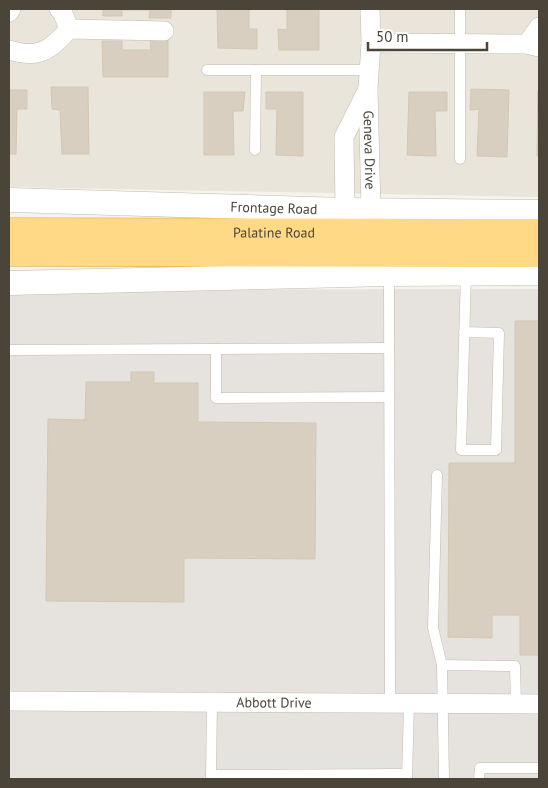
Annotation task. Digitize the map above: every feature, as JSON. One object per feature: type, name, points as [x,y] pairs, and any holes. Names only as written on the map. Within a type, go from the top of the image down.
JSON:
[{"type":"highway","name":"Palatine Road","points":[[9,232],[539,233]]},
{"type":"highway","name":"Palatine Road","points":[[9,252],[539,253]]},
{"type":"street","points":[[59,9],[62,11],[69,29]]},
{"type":"street","name":"Geneva Drive","points":[[370,9],[371,44],[368,90],[371,210]]},
{"type":"street","points":[[371,44],[533,45],[539,27]]},
{"type":"street","points":[[69,29],[164,31]]},
{"type":"street","points":[[9,50],[37,54],[55,45],[69,29]]},
{"type":"street","name":"Geneva Drive","points":[[345,210],[344,136],[368,90]]},
{"type":"street","name":"Frontage Road","points":[[9,200],[345,210],[539,212]]},
{"type":"street","points":[[9,283],[389,274],[539,274]]},
{"type":"street","name":"Abbott Drive","points":[[9,701],[539,704]]},
{"type":"lane","points":[[460,9],[460,159]]},
{"type":"lane","points":[[207,70],[369,70]]},
{"type":"lane","points":[[255,150],[256,70]]},
{"type":"lane","points":[[464,332],[499,333],[496,450],[461,450],[464,332],[466,273]]},
{"type":"lane","points":[[389,274],[390,703]]},
{"type":"lane","points":[[9,350],[389,348]]},
{"type":"lane","points":[[216,349],[216,398],[389,397]]},
{"type":"lane","points":[[436,475],[433,628],[442,665],[444,779]]},
{"type":"lane","points":[[442,665],[515,666],[516,704]]},
{"type":"lane","points":[[212,702],[211,777],[407,777],[408,704]]},
{"type":"lane","points":[[479,779],[480,768],[539,768]]},
{"type":"shaded area","points":[[9,9],[539,9],[539,197],[9,187]]},
{"type":"shaded area","points":[[539,289],[539,779],[9,779],[9,290]]},
{"type":"shaded area","points":[[201,752],[413,757],[413,779],[201,779]]},
{"type":"building","points":[[103,9],[171,9],[171,18],[149,18],[150,10],[122,10],[122,16],[103,16]]},
{"type":"building","points":[[217,9],[249,9],[249,29],[257,29],[257,49],[218,48]]},
{"type":"building","points":[[287,9],[319,9],[319,50],[279,50],[278,29],[287,30]]},
{"type":"building","points":[[150,40],[168,40],[168,77],[103,77],[102,41],[122,41],[122,50],[151,50]]},
{"type":"building","points":[[51,87],[88,87],[89,154],[62,154],[60,110],[52,109]]},
{"type":"building","points":[[471,89],[509,90],[507,157],[477,156],[479,109],[470,110]]},
{"type":"building","points":[[9,90],[27,90],[27,109],[17,109],[16,154],[9,154]]},
{"type":"building","points":[[538,91],[539,156],[537,156]]},
{"type":"building","points":[[204,92],[245,92],[243,111],[233,111],[234,155],[204,155]]},
{"type":"building","points":[[266,92],[303,92],[303,156],[276,155],[277,109],[266,109]]},
{"type":"building","points":[[409,92],[447,92],[447,111],[435,111],[436,156],[407,155]]},
{"type":"building","points":[[515,321],[539,321],[539,655],[520,655],[520,615],[492,615],[492,638],[448,637],[449,463],[515,463]]},
{"type":"building","points":[[131,372],[154,372],[154,383],[198,383],[198,422],[316,423],[315,559],[184,558],[184,602],[46,601],[48,419],[85,420],[86,382],[131,382]]}]
